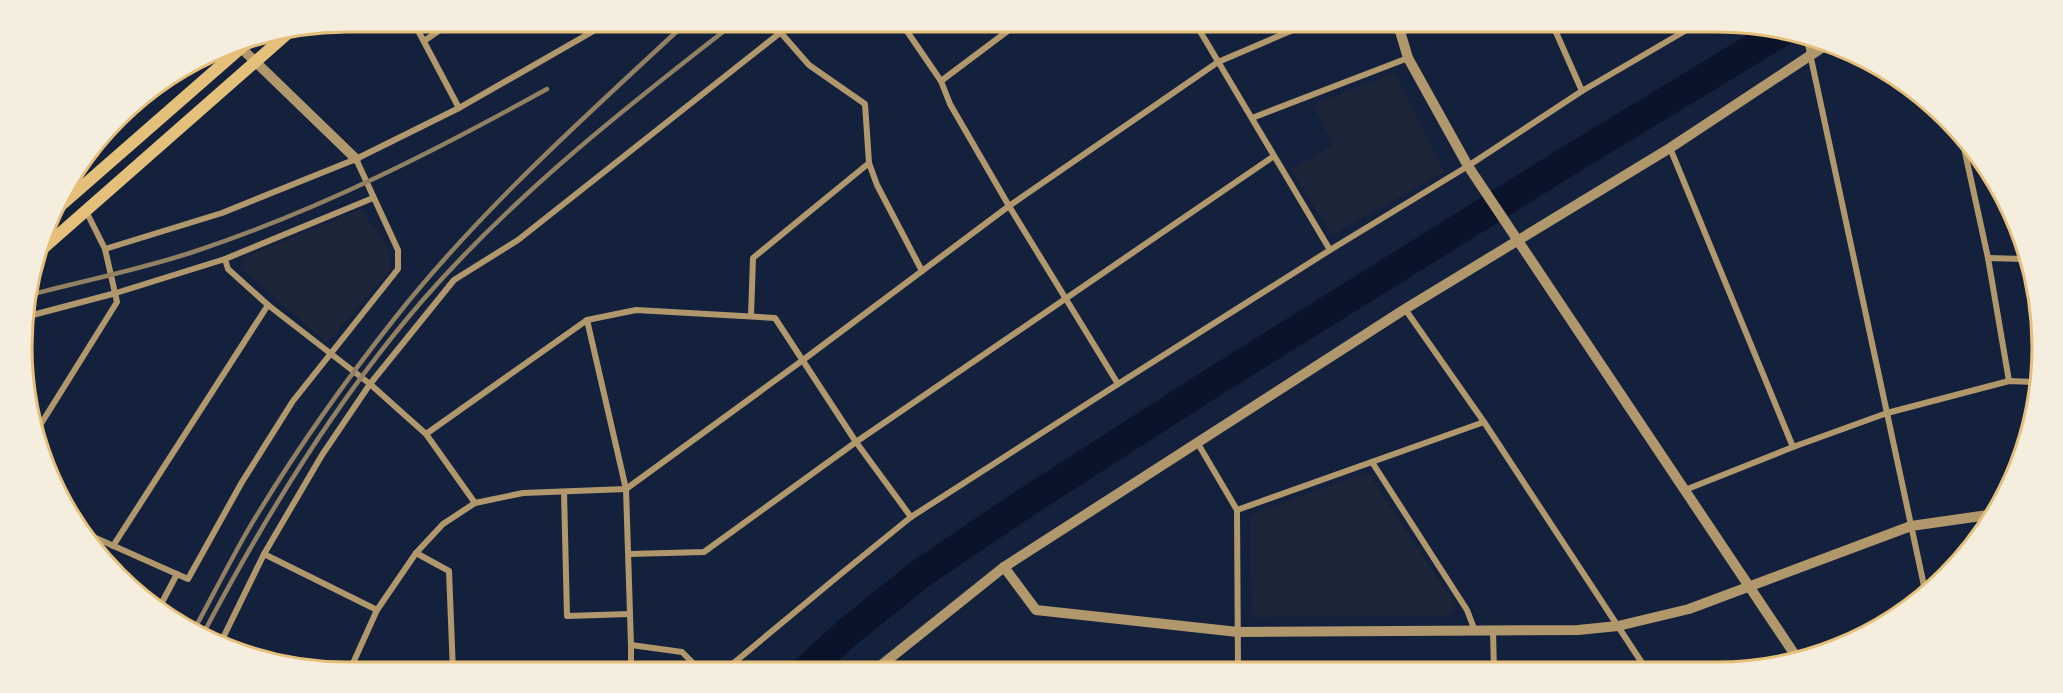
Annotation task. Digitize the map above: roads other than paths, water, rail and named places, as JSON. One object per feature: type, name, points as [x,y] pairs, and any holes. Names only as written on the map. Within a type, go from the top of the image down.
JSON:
[{"type":"main road","points":[[49,244],[282,39]]},
{"type":"main road","points":[[69,198],[232,53]]},
{"type":"street","points":[[419,32],[459,108]]},
{"type":"street","points":[[424,41],[437,32]]},
{"type":"street","points":[[105,249],[222,213],[356,159],[459,108],[592,32]]},
{"type":"street","points":[[908,32],[941,81],[950,104],[1009,206],[1118,384]]},
{"type":"street","points":[[941,81],[1006,32]]},
{"type":"street","points":[[1200,32],[1330,250]]},
{"type":"street","points":[[354,662],[377,610],[416,553],[443,524],[475,503],[523,493],[626,489],[1009,206],[1218,62],[1288,32]]},
{"type":"street","points":[[1400,32],[1408,58],[1468,167],[1793,652]]},
{"type":"street","points":[[1556,32],[1582,91]]},
{"type":"street","points":[[735,662],[911,518],[1330,250],[1468,167],[1582,91],[1683,32]]},
{"type":"street","points":[[224,637],[264,554],[322,455],[369,384],[454,280],[518,240],[781,33],[809,65],[865,104],[870,163],[877,185],[922,271]]},
{"type":"street","points":[[1808,45],[1923,583]]},
{"type":"street","points":[[98,539],[188,579],[248,472],[293,401],[398,269],[398,250],[356,159],[255,62],[245,48]]},
{"type":"street","points":[[885,662],[1004,567],[1405,309],[1670,148],[1820,49]]},
{"type":"street","points":[[1252,118],[1408,58]]},
{"type":"street","points":[[1670,148],[1793,447]]},
{"type":"street","points":[[1965,154],[1988,258],[2010,381]]},
{"type":"street","points":[[629,554],[704,552],[856,442],[1274,156]]},
{"type":"street","points":[[751,316],[753,258],[870,163]]},
{"type":"street","points":[[33,314],[116,293],[225,259],[373,198]]},
{"type":"street","points":[[41,424],[117,302],[105,249],[86,211]]},
{"type":"street","points":[[1988,258],[2019,259]]},
{"type":"street","points":[[225,259],[228,269],[268,305],[369,384],[426,434],[475,503]]},
{"type":"street","points":[[113,546],[268,305]]},
{"type":"street","points":[[1405,309],[1484,422],[1641,662]]},
{"type":"street","points":[[426,434],[586,320],[636,310],[775,318],[856,442],[911,518]]},
{"type":"street","points":[[586,320],[626,489],[631,662]]},
{"type":"street","points":[[1685,490],[1887,413],[2010,381],[2030,382]]},
{"type":"street","points":[[1238,510],[1484,422]]},
{"type":"street","points":[[1197,442],[1238,510],[1238,662]]},
{"type":"street","points":[[1372,462],[1467,610],[1474,631]]},
{"type":"street","points":[[564,492],[567,616],[630,614]]},
{"type":"street","points":[[1004,567],[1036,610],[1238,632],[1578,630],[1618,626],[1689,609],[1911,526],[1982,516]]},
{"type":"street","points":[[416,553],[449,571],[453,662]]},
{"type":"street","points":[[264,554],[377,610]]},
{"type":"street","points":[[162,602],[177,574]]},
{"type":"street","points":[[1493,631],[1494,662]]},
{"type":"street","points":[[631,645],[682,652],[692,662]]},
{"type":"waterway","points":[[815,662],[920,574],[1025,503],[1212,383],[1573,158],[1773,37]]},
{"type":"railway","points":[[197,624],[248,530],[282,475],[337,395],[395,318],[428,278],[499,201],[676,32]]},
{"type":"railway","points":[[206,628],[251,547],[303,462],[360,379],[422,301],[457,262],[533,188],[613,119],[723,32]]},
{"type":"railway","points":[[36,293],[193,252],[285,218],[374,179],[547,89]]}]
